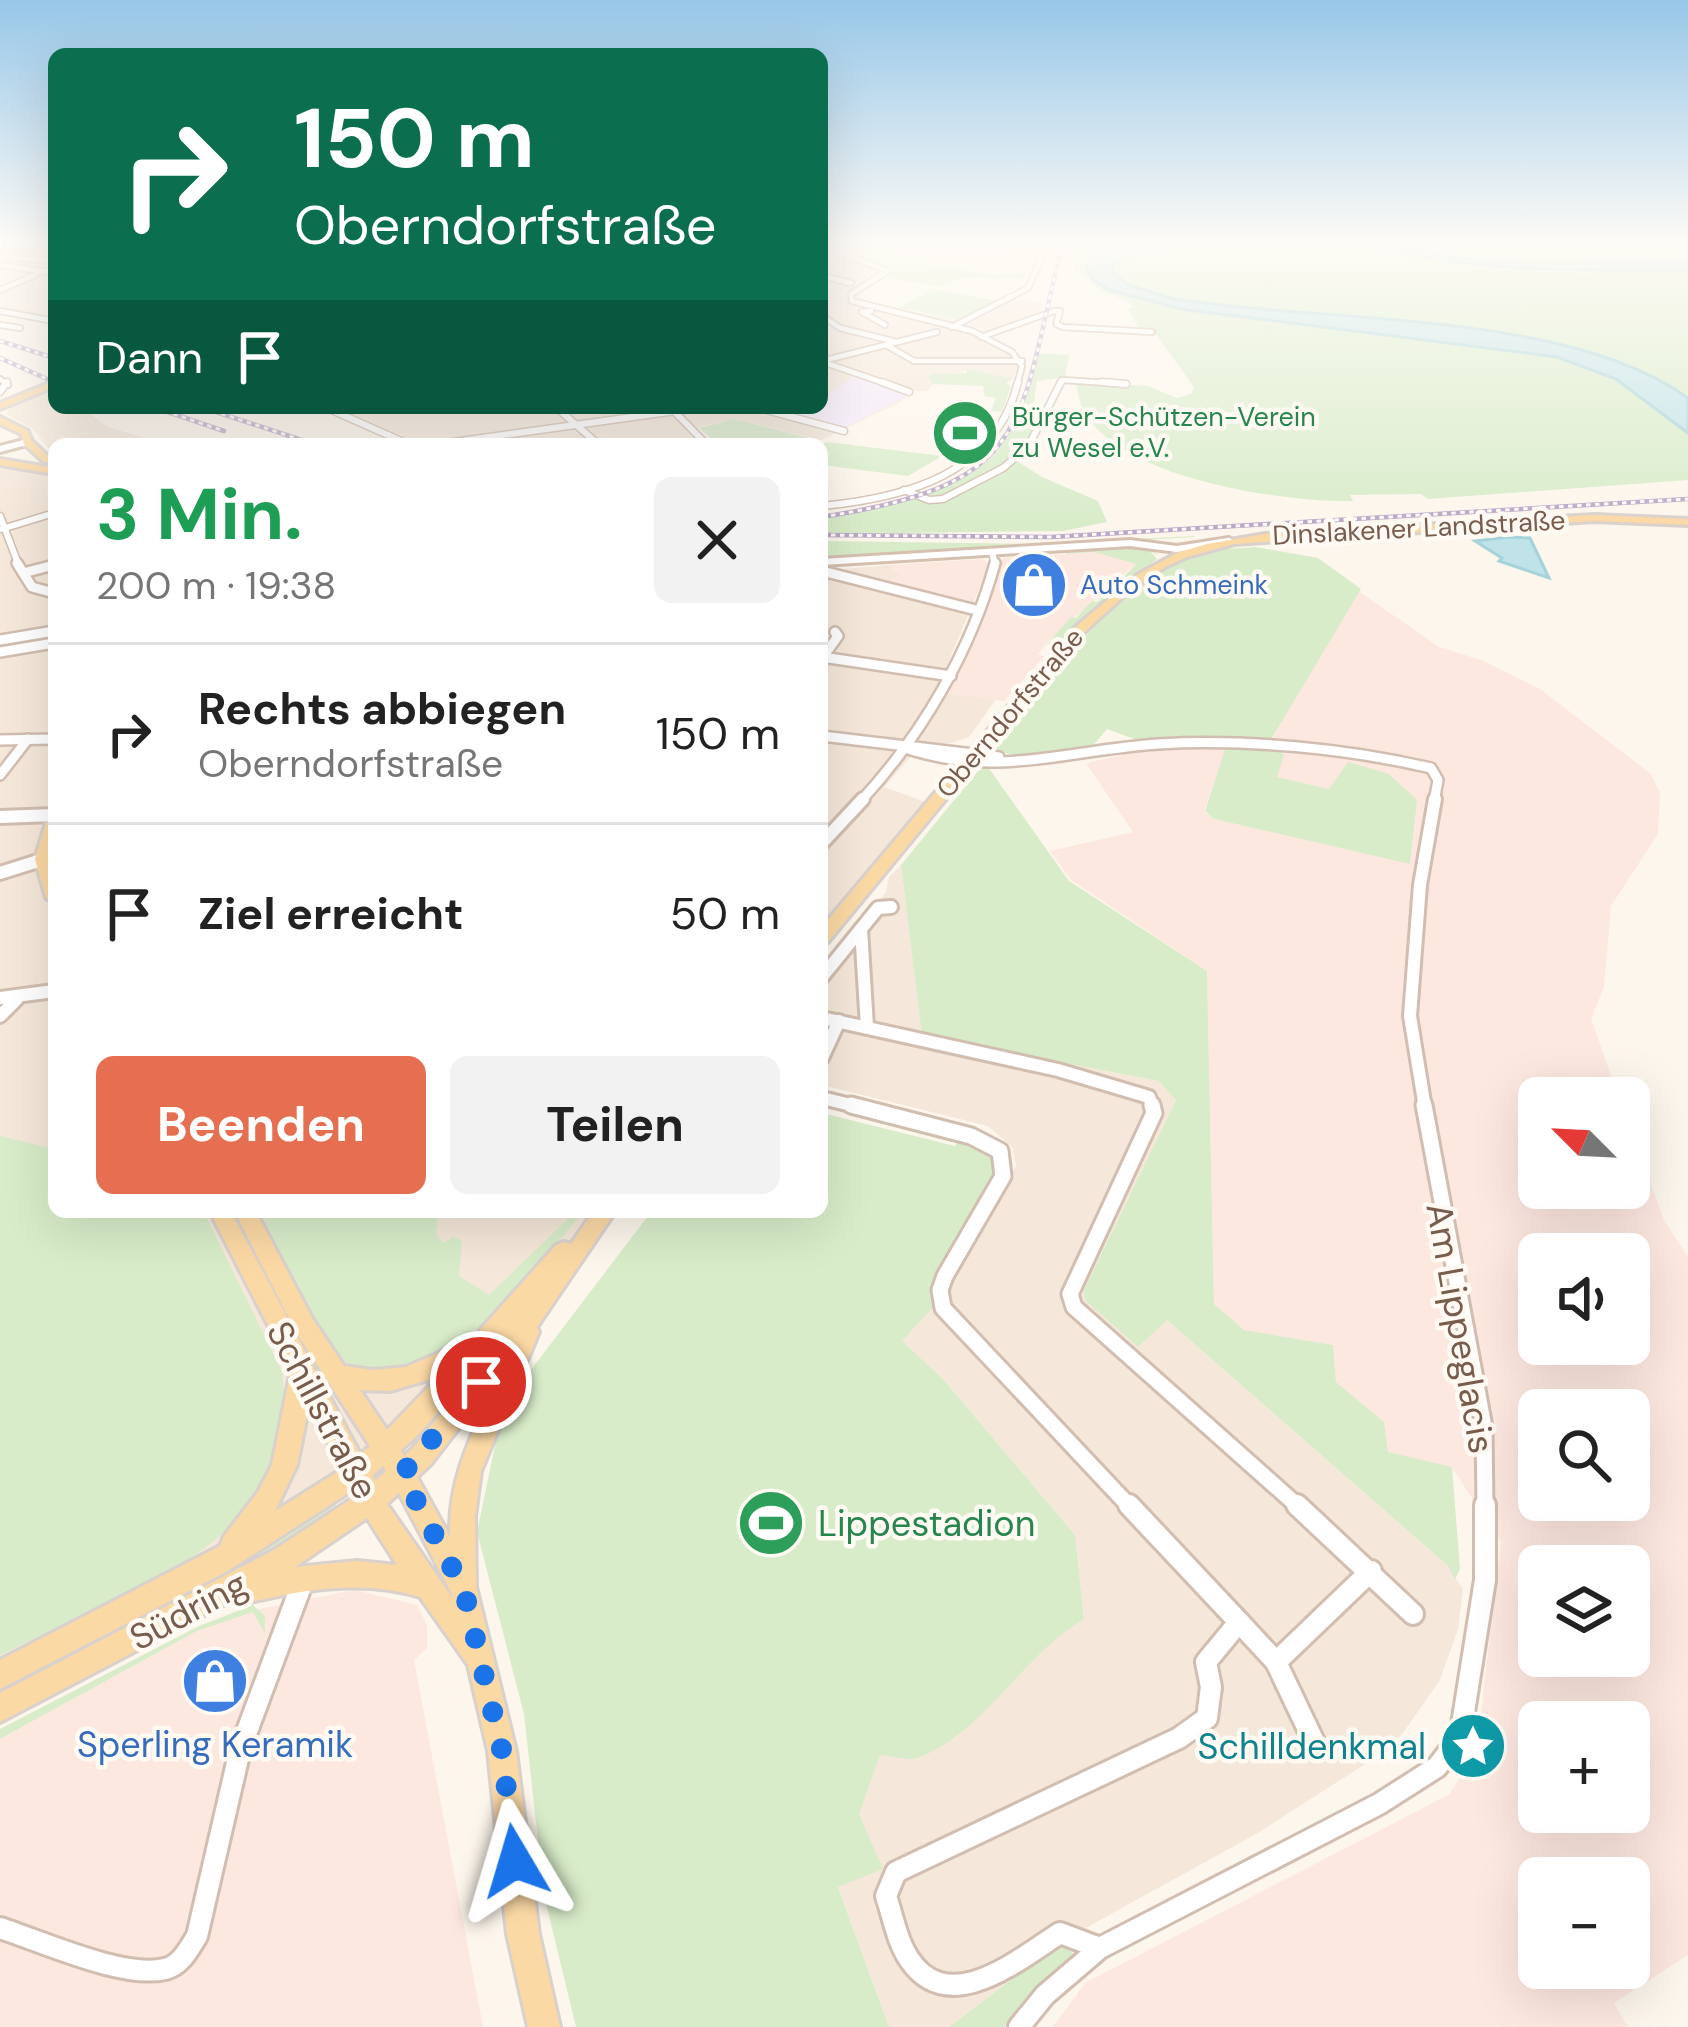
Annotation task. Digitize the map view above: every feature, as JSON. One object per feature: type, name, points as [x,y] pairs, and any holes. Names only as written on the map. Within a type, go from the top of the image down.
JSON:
[{"type":"main road","points":[[0,406],[48,386]]},
{"type":"main road","points":[[0,420],[25,433],[27,442],[48,460]]},
{"type":"main road","points":[[2,456],[27,442]]},
{"type":"main road","points":[[2,456],[48,463]]},
{"type":"main road","name":"Dinslakener Landstraße","points":[[828,566],[992,552],[1151,545],[1178,549],[1236,540],[1594,518],[1688,522]]},
{"type":"main road","name":"Oberndorfstraße","points":[[828,931],[977,758],[1077,632],[1132,580],[1171,556],[1236,540]]},
{"type":"main road","points":[[1151,545],[1171,556]]},
{"type":"main road","name":"Schillstraße","points":[[223,1218],[370,1501],[450,1624],[479,1659]]},
{"type":"main road","name":"Schillstraße","points":[[248,1218],[334,1374],[402,1474],[464,1590],[502,1751],[524,1934],[544,2027]]},
{"type":"main road","points":[[386,1450],[596,1218]]},
{"type":"main road","points":[[402,1474],[422,1456],[539,1307],[597,1218]]},
{"type":"main road","points":[[464,1590],[462,1516],[470,1471],[539,1307]]},
{"type":"main road","points":[[334,1374],[367,1383],[395,1383],[488,1340]]},
{"type":"main road","points":[[218,1563],[275,1494],[287,1468],[302,1371]]},
{"type":"main road","name":"Südring","points":[[0,1675],[218,1563],[386,1450]]},
{"type":"main road","name":"Südring","points":[[0,1708],[215,1597],[370,1501],[402,1474]]},
{"type":"main road","points":[[215,1597],[305,1577],[378,1573],[429,1587]]},
{"type":"street","points":[[890,340],[898,342]]},
{"type":"street","points":[[828,359],[907,340]]},
{"type":"street","points":[[988,340],[1009,348],[1022,361]]},
{"type":"street","points":[[886,344],[914,362],[1022,361]]},
{"type":"street","points":[[828,505],[902,489],[964,462],[1000,430],[1022,361]]},
{"type":"street","points":[[828,363],[909,392]]},
{"type":"street","points":[[0,379],[10,384],[4,390]]},
{"type":"street","points":[[902,489],[929,500],[943,499],[1003,468],[1028,447],[1062,380],[1126,384]]},
{"type":"street","points":[[562,414],[590,438]]},
{"type":"street","points":[[478,438],[638,414]]},
{"type":"street","points":[[677,414],[700,438]]},
{"type":"street","points":[[782,414],[844,430]]},
{"type":"street","points":[[343,415],[395,438]]},
{"type":"street","points":[[2,529],[48,514]]},
{"type":"street","points":[[0,516],[23,573],[32,587],[48,591]]},
{"type":"street","points":[[828,834],[905,748],[951,676],[995,565],[992,552]]},
{"type":"street","points":[[23,573],[48,567]]},
{"type":"street","points":[[828,568],[976,610]]},
{"type":"street","points":[[0,640],[48,632]]},
{"type":"street","points":[[828,647],[836,632]]},
{"type":"street","points":[[0,652],[48,645]]},
{"type":"street","points":[[828,658],[951,676]]},
{"type":"street","points":[[828,737],[905,748],[926,758],[977,758]]},
{"type":"street","points":[[0,775],[28,739]]},
{"type":"street","points":[[0,740],[48,739]]},
{"type":"street","name":"Am Lippeglacis","points":[[977,758],[1021,767],[1187,742],[1431,768],[1438,780],[1420,885],[1410,1016],[1484,1442],[1485,1580],[1460,1737],[1437,1767],[1379,1804],[1100,1948],[1045,1995],[1018,2027]]},
{"type":"street","name":"Am Lippeglacis","points":[[977,758],[1053,761]]},
{"type":"street","points":[[0,818],[48,819]]},
{"type":"street","points":[[0,873],[48,858]]},
{"type":"street","points":[[828,969],[878,908],[891,907]]},
{"type":"street","points":[[861,928],[867,1028]]},
{"type":"street","points":[[0,998],[48,992]]},
{"type":"street","points":[[0,1016],[18,998]]},
{"type":"street","points":[[828,1019],[1102,1081],[1149,1097],[1154,1113],[1070,1294],[1075,1307],[1413,1614]]},
{"type":"street","points":[[828,1045],[839,1022]]},
{"type":"street","points":[[828,1100],[971,1136],[1000,1150],[1003,1177],[945,1276],[940,1290],[943,1308],[1276,1662],[1316,1747]]},
{"type":"street","points":[[1276,1662],[1371,1571]]},
{"type":"street","points":[[0,1928],[104,1961],[162,1971],[183,1959],[197,1936],[240,1750],[305,1577]]},
{"type":"street","points":[[1100,1948],[1060,1933],[976,1984],[953,1988],[931,1983],[906,1954],[886,1895],[896,1871],[1179,1738],[1207,1718],[1211,1687],[1206,1662],[1238,1622]]},
{"type":"shaded area","points":[[828,340],[982,340],[1018,363],[1013,379],[969,370],[928,378],[933,384],[927,391],[907,391],[901,402],[825,438],[735,419],[685,430],[692,438],[408,438],[350,414],[828,414]]},
{"type":"shaded area","points":[[855,375],[907,393],[842,429],[787,415],[828,414],[828,395]]},
{"type":"shaded area","points":[[48,390],[48,414],[90,414],[108,427],[144,438],[48,438],[48,448],[33,429],[6,414],[13,403]]},
{"type":"shaded area","points":[[48,460],[48,1218],[591,1218],[488,1340],[386,1450],[0,1675],[0,469]]},
{"type":"shaded area","points":[[1095,552],[1137,563],[1048,641],[1038,654],[1044,657],[1004,701],[944,693],[1003,558]]},
{"type":"shaded area","points":[[983,559],[989,565],[976,596],[967,601],[949,602],[884,584],[900,575],[887,565]]},
{"type":"shaded area","points":[[887,565],[901,575],[895,580],[976,596],[940,682],[945,693],[996,699],[969,737],[922,744],[884,787],[926,802],[828,925],[828,570]]},
{"type":"shaded area","points":[[1357,590],[1439,647],[1481,660],[1540,689],[1651,774],[1660,793],[1658,834],[1611,906],[1604,987],[1591,1019],[1612,1077],[1518,1077],[1518,1209],[1650,1209],[1650,1182],[1664,1220],[1688,1257],[1688,1955],[1650,1980],[1650,1857],[1518,1857],[1518,1989],[1636,1989],[1614,2003],[1628,2027],[1053,2027],[1085,1983],[1450,1794],[1477,1748],[1501,1541],[1452,1468],[1388,1452],[1384,1422],[1336,1382],[1333,1345],[1244,1330],[1214,1304],[1207,971],[1071,880],[1050,851],[1133,832],[1087,765],[1090,762],[1133,753],[1137,740],[1187,737],[1229,740],[1204,811],[1214,819],[1410,863],[1330,789],[1276,778],[1269,744]]},
{"type":"shaded area","points":[[901,865],[922,1036],[1159,1081],[1176,1100],[1084,1290],[1167,1320],[1447,1565],[1463,1589],[1458,1629],[1440,1680],[1403,1733],[1370,1761],[1256,1834],[1062,1941],[949,2027],[889,2027],[838,1886],[858,1814],[880,1754],[954,1738],[1056,1634],[1084,1618],[1075,1535],[942,1378],[901,1341],[954,1275],[1016,1166],[1013,1148],[988,1126],[828,1086],[832,1028],[828,1026],[828,963],[886,892],[889,877]]},
{"type":"shaded area","points":[[355,1590],[417,1605],[427,1625],[427,1648],[414,1660],[483,2027],[0,2027],[0,1739],[197,1631],[244,1612]]},
{"type":"green space","points":[[1160,340],[1441,340],[1557,357],[1616,379],[1688,433],[1688,480],[1428,499],[1421,494],[1350,495],[1353,501],[1235,489],[1146,461],[1110,440],[1086,414],[1077,382],[1148,386],[1177,398],[1191,394],[1194,387]]},
{"type":"green space","points":[[1538,340],[1688,340],[1688,398],[1648,374]]},
{"type":"green space","points":[[1036,353],[1069,355],[1065,377],[1037,381],[1033,407],[1042,409],[1025,445],[992,473],[963,489],[923,494],[974,471],[1004,443],[1022,405]]},
{"type":"green space","points":[[967,369],[1013,379],[1006,383],[1011,386],[1002,412],[991,411],[996,398],[985,396],[983,386],[933,384],[928,378],[967,373]]},
{"type":"green space","points":[[735,419],[809,438],[711,438],[699,428]]},
{"type":"green space","points":[[828,442],[942,456],[908,476],[828,466]]},
{"type":"green space","points":[[1017,461],[1098,501],[1107,522],[1063,531],[828,534],[828,518],[913,497],[944,501]]},
{"type":"green space","points":[[1195,536],[828,559],[828,541],[1029,544]]},
{"type":"green space","points":[[1133,545],[1151,549],[1159,556],[1149,550],[1157,559],[1058,641],[1046,645],[1071,617],[1076,618],[1092,601],[1098,602],[1110,583],[1117,584],[1136,564],[1094,552],[1066,554],[1065,550]]},
{"type":"green space","points":[[1255,547],[1318,558],[1361,589],[1269,743],[1284,755],[1277,777],[1329,789],[1348,762],[1389,774],[1417,800],[1410,864],[1214,819],[1205,811],[1228,740],[1137,740],[1107,729],[1091,748],[1021,757],[994,750],[1079,643],[1130,592],[1181,559]]},
{"type":"green space","points":[[988,767],[1069,881],[1207,971],[1214,1304],[1244,1330],[1333,1345],[1336,1382],[1384,1422],[1388,1452],[1452,1467],[1460,1569],[1455,1579],[1447,1565],[1167,1320],[1138,1347],[1085,1300],[1084,1290],[1176,1100],[1159,1081],[922,1036],[901,865],[978,771]]},
{"type":"green space","name":"Lippestadion","points":[[828,1114],[955,1146],[960,1138],[992,1153],[997,1174],[931,1287],[933,1307],[902,1341],[942,1378],[1075,1535],[1084,1619],[940,1747],[913,1759],[880,1755],[859,1814],[883,1869],[838,1887],[889,2027],[576,2027],[544,1895],[524,1714],[477,1532],[497,1436],[524,1379],[646,1218],[828,1218]]},
{"type":"green space","points":[[0,1136],[48,1146],[48,1218],[207,1218],[282,1372],[282,1431],[265,1480],[235,1521],[196,1555],[149,1584],[0,1655]]},
{"type":"green space","points":[[263,1218],[438,1218],[436,1234],[443,1243],[453,1237],[462,1241],[459,1276],[489,1295],[569,1218],[578,1218],[505,1302],[470,1334],[434,1360],[398,1374],[364,1372],[334,1350]]},
{"type":"green space","points":[[333,1500],[338,1510],[200,1594],[0,1698],[0,1683]]},
{"type":"green space","points":[[253,1605],[265,1616],[265,1634],[253,1612],[197,1631],[0,1739],[0,1729],[199,1626]]},
{"type":"green space","points":[[1062,1941],[1076,1957],[1004,2027],[949,2027]]},
{"type":"water","points":[[1421,340],[1536,340],[1637,369],[1688,398],[1688,433],[1616,379],[1557,357]]},
{"type":"water","points":[[1530,538],[1549,578],[1499,561],[1502,558],[1475,541]]},
{"type":"railway","points":[[828,516],[942,486],[979,465],[1004,438],[1022,403],[1040,340]]},
{"type":"railway","points":[[0,341],[48,356]]},
{"type":"railway","points":[[0,358],[48,379]]},
{"type":"railway","points":[[174,414],[224,431]]},
{"type":"railway","points":[[222,414],[296,438]]},
{"type":"railway","points":[[828,535],[1052,537],[1688,499]]},
{"type":"place","name":"Bürger-Schützen-Verein zu Wesel e.V.","points":[[965,433]]},
{"type":"place","name":"Auto Schmeink","points":[[1034,585]]},
{"type":"place","name":"Lippestadion","points":[[771,1523]]},
{"type":"place","name":"Sperling Keramik","points":[[215,1681]]},
{"type":"place","name":"Schilldenkmal","points":[[1473,1746]]},
{"type":"route","points":[[481,1382],[402,1474],[464,1590],[502,1751],[515,1861]]}]
